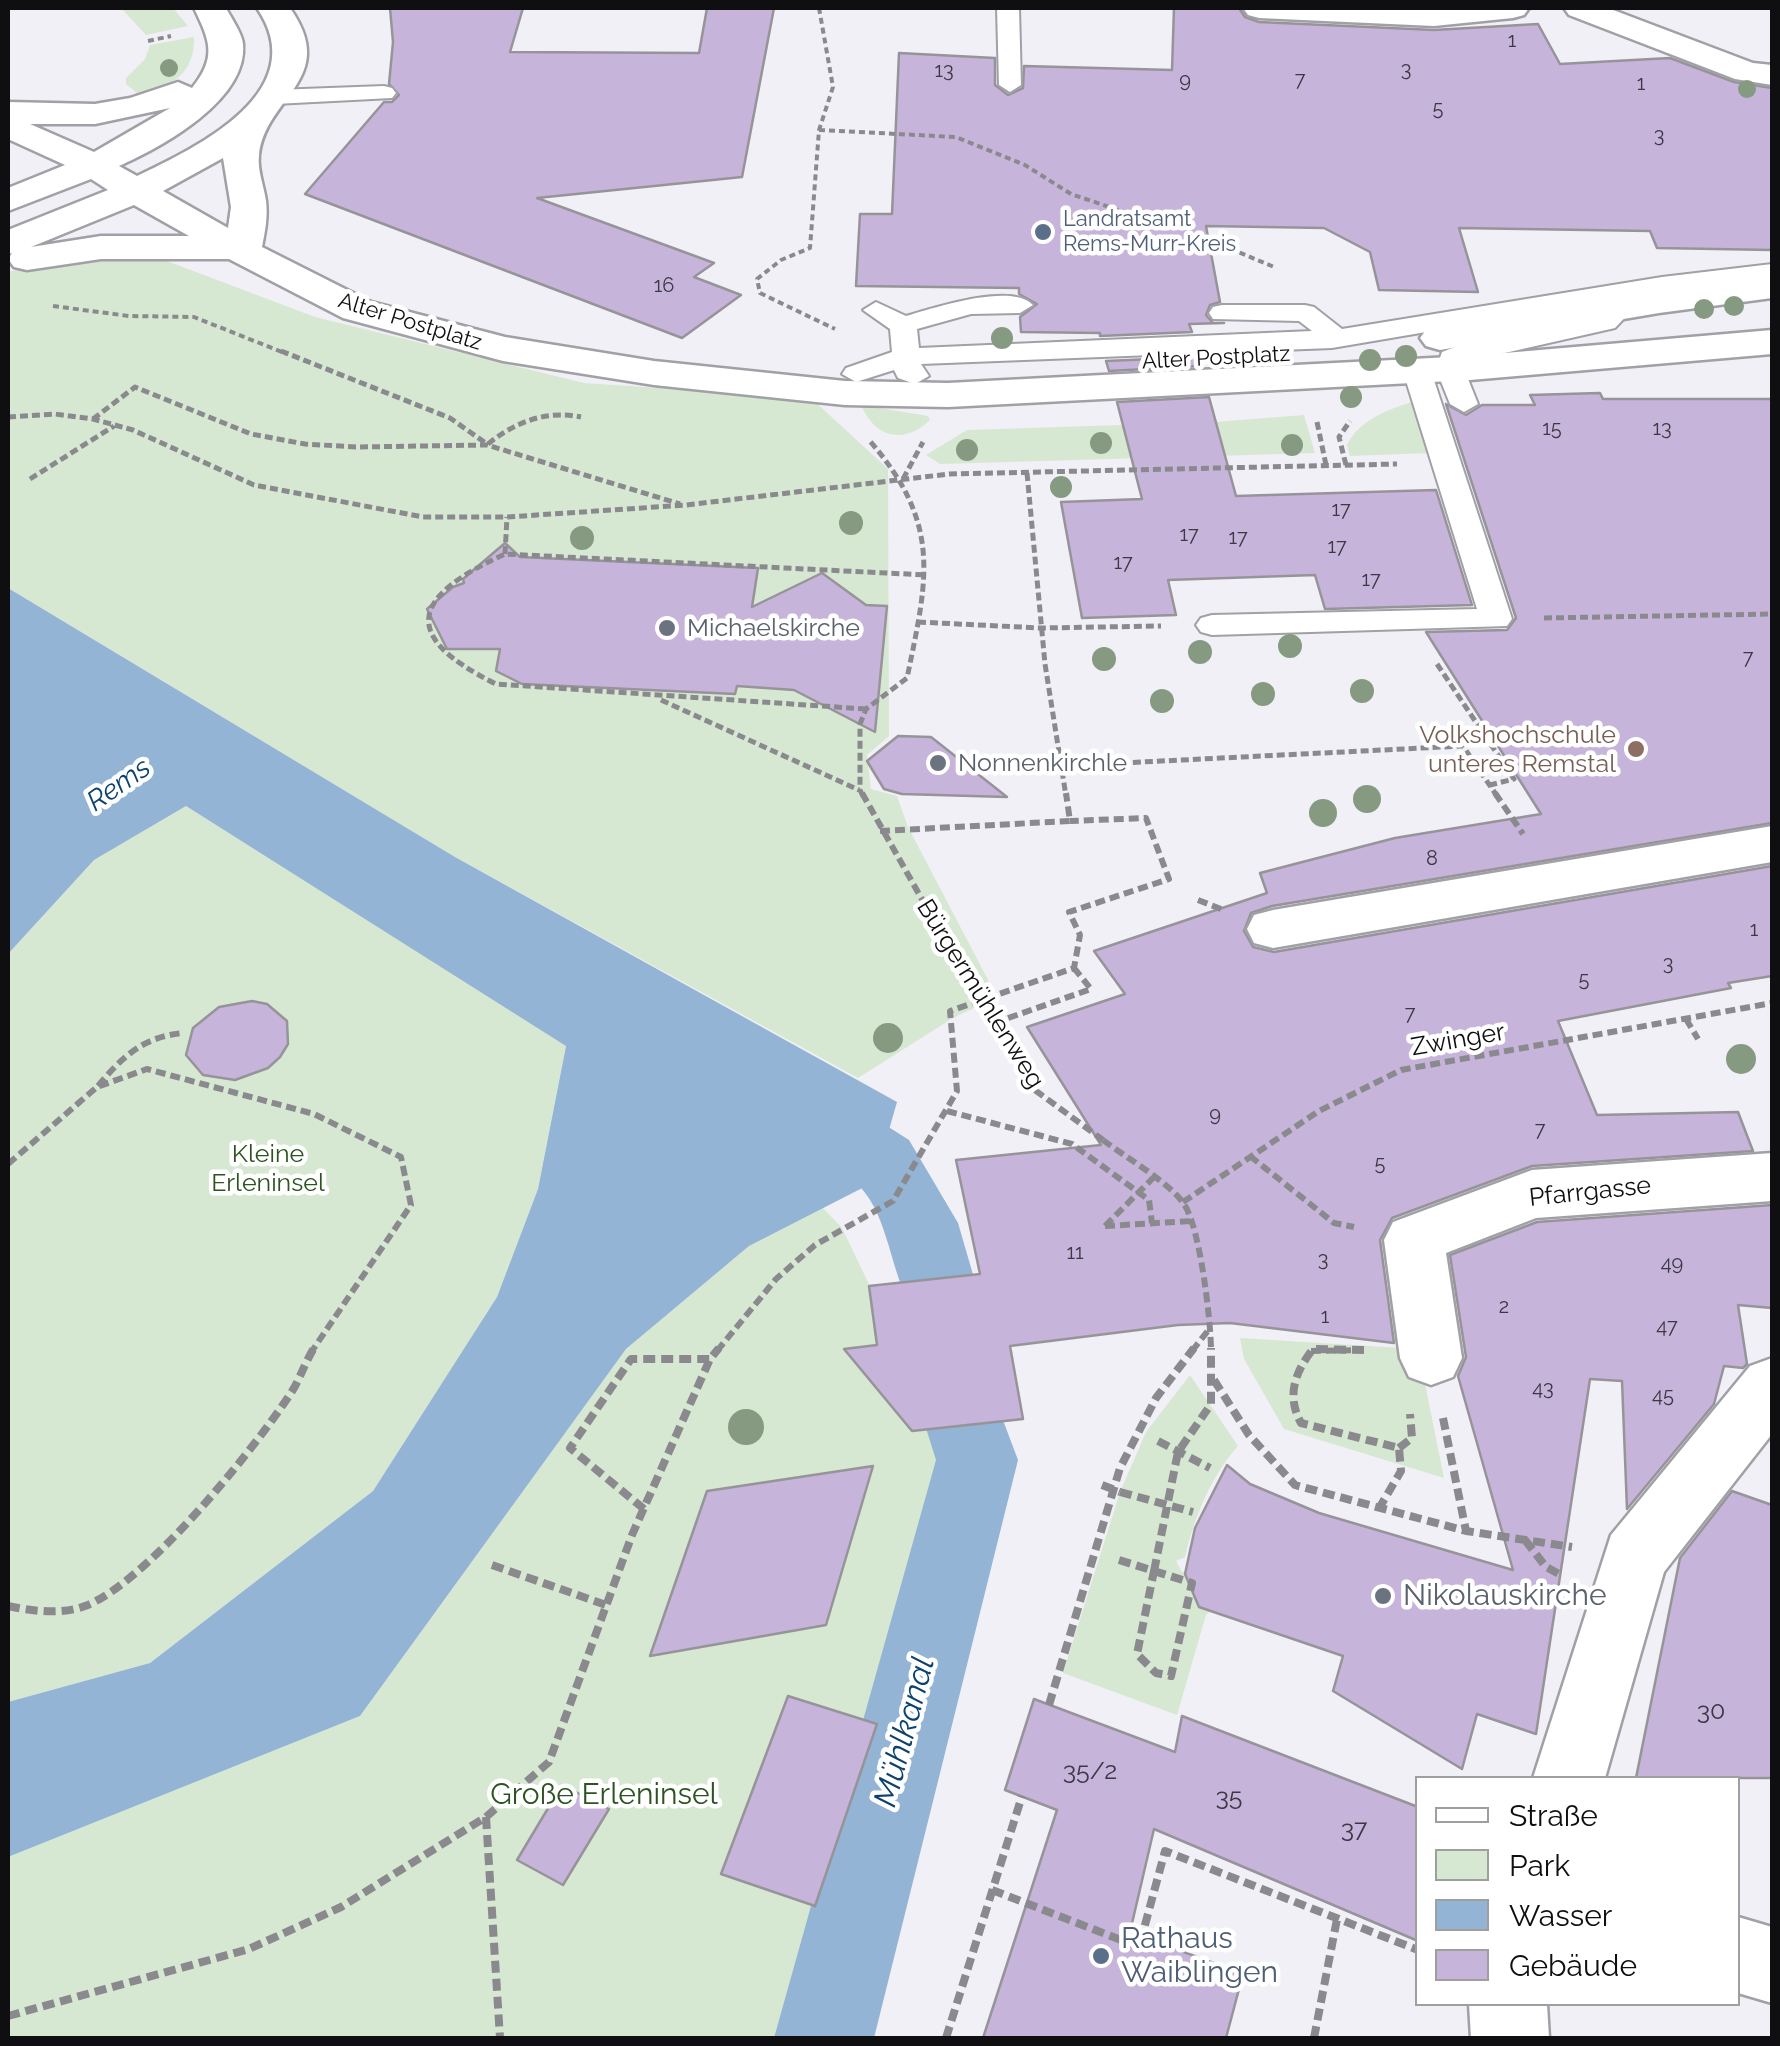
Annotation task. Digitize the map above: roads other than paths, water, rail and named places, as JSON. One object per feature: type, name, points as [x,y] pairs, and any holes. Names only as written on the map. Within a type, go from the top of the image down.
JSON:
[{"type":"street","points":[[8,200],[90,166],[175,124],[210,91],[225,68],[229,53],[225,32],[210,8]]},
{"type":"street","points":[[8,264],[63,249],[132,244],[243,250],[249,203],[240,172],[240,147],[286,77],[291,55],[288,31],[272,8]]},
{"type":"street","points":[[1259,8],[1434,16],[1513,8]]},
{"type":"street","points":[[1580,8],[1747,72],[1772,75]]},
{"type":"street","points":[[8,112],[70,117],[147,107],[225,68]]},
{"type":"street","points":[[8,244],[194,164],[266,106]]},
{"type":"street","name":"Alter Postplatz","points":[[8,127],[60,147],[284,276],[357,310],[503,349],[654,372],[845,393],[948,395],[1324,356],[1772,284]]},
{"type":"street","name":"Alter Postplatz","points":[[654,372],[856,374],[906,365],[1324,356],[1457,383],[1769,340]]},
{"type":"street","points":[[1273,929],[1772,844]]},
{"type":"street","name":"Pfarrgasse","points":[[1404,1372],[1414,1240],[1532,1194],[1772,1177]]},
{"type":"street","points":[[1569,1776],[1635,1558],[1772,1386]]},
{"type":"street","points":[[1740,1956],[1772,1965]]},
{"type":"street","points":[[1508,2006],[1510,2038]]},
{"type":"lane","points":[[1008,8],[1010,85]]},
{"type":"lane","points":[[266,106],[384,93]]},
{"type":"lane","points":[[1324,356],[1401,331],[1626,288],[1772,284]]},
{"type":"lane","points":[[876,310],[903,325],[970,306],[1020,305]]},
{"type":"lane","points":[[1212,625],[1496,618],[1448,464],[1457,383],[1452,358],[1463,352],[1606,322],[1621,308]]},
{"type":"lane","points":[[1222,313],[1305,313],[1330,331],[1324,356]]},
{"type":"lane","points":[[903,325],[906,365],[948,395]]},
{"type":"water","name":"Rems","points":[[8,588],[455,857],[897,1102],[874,1182],[749,1246],[626,1349],[360,1716],[8,1857],[8,1702],[150,1663],[373,1491],[497,1297],[538,1189],[566,1046],[186,806],[94,860],[8,954]]},
{"type":"waterway","name":"Mühlkanal","points":[[801,1108],[883,1161],[920,1223],[935,1278]]},
{"type":"waterway","name":"Mühlkanal","points":[[824,2038],[977,1460],[966,1425]]},
{"type":"place","name":"Landratsamt Rems-Murr-Kreis","points":[[1043,232]]},
{"type":"place","name":"Michaelskirche","points":[[667,628]]},
{"type":"place","name":"Volkshochschule unteres Remstal","points":[[1636,749]]},
{"type":"place","name":"Nonnenkirchle","points":[[938,763]]},
{"type":"place","name":"Nikolauskirche","points":[[1383,1596]]},
{"type":"place","name":"Rathaus Waiblingen","points":[[1101,1956]]},
{"type":"park label","name":"Kleine Erleninsel","points":[[268,1168]]},
{"type":"park label","name":"Große Erleninsel","points":[[604,1795]]}]
